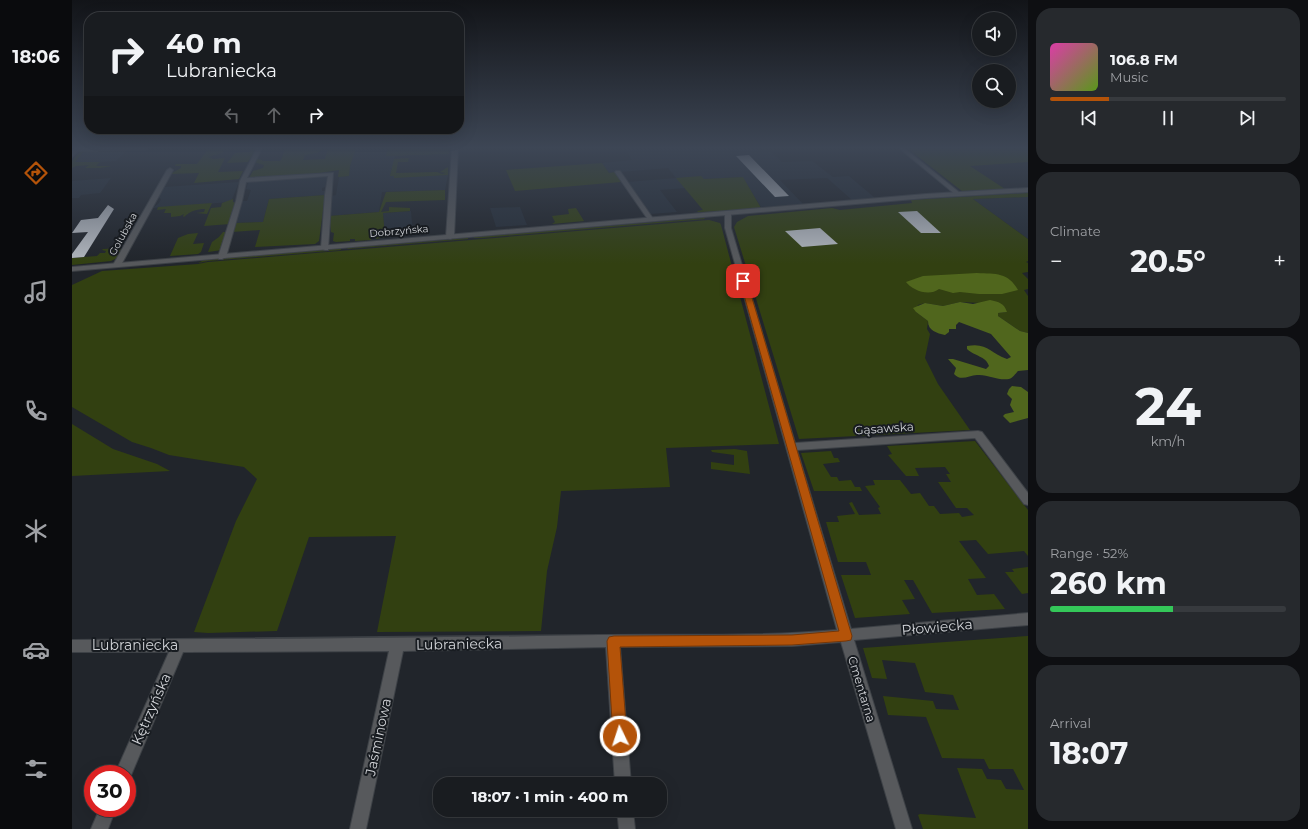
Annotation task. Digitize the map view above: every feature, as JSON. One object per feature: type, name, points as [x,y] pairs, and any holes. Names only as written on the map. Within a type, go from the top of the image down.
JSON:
[{"type":"street","name":"Golubska","points":[[117,265],[161,187]]},
{"type":"street","points":[[222,256],[242,187]]},
{"type":"street","points":[[326,248],[329,187]]},
{"type":"street","points":[[450,237],[453,187]]},
{"type":"street","points":[[628,187],[651,220]]},
{"type":"street","points":[[949,187],[958,194]]},
{"type":"street","points":[[728,214],[958,194],[1028,190]]},
{"type":"street","name":"Dobrzyńska","points":[[72,269],[728,214]]},
{"type":"street","name":"Cmentarna","points":[[728,214],[728,228],[846,636],[904,829]]},
{"type":"street","name":"Gąsawska","points":[[791,447],[978,434],[1028,501]]},
{"type":"street","name":"Płowiecka","points":[[846,636],[1028,619]]},
{"type":"street","name":"Lubraniecka","points":[[72,646],[397,645],[614,641],[792,640],[846,636]]},
{"type":"street","points":[[614,641],[624,777]]},
{"type":"street","name":"Kętrzyńska","points":[[127,765],[180,645]]},
{"type":"street","name":"Jaśminowa","points":[[358,829],[397,645]]},
{"type":"street","points":[[99,829],[104,817]]},
{"type":"street","points":[[626,817],[627,829]]},
{"type":"shaded area","points":[[72,187],[105,187],[100,193],[81,195],[79,198],[72,198]]},
{"type":"shaded area","points":[[164,187],[237,187],[231,202],[153,208],[159,203],[161,199],[158,197]]},
{"type":"shaded area","points":[[247,187],[325,187],[322,188],[322,191],[325,191],[325,195],[269,199],[263,222],[235,223],[242,201],[247,201],[251,190],[246,189]]},
{"type":"shaded area","points":[[337,187],[446,187],[445,190],[382,192],[379,212],[329,216],[331,196],[336,195]]},
{"type":"shaded area","points":[[630,187],[684,187],[685,188],[660,190],[677,212],[650,214]]},
{"type":"shaded area","points":[[748,187],[786,187],[803,204],[761,207]]},
{"type":"shaded area","points":[[837,187],[862,187],[875,198],[852,200]]},
{"type":"shaded area","points":[[1028,197],[1028,239],[973,199]]},
{"type":"shaded area","points":[[520,207],[527,225],[496,227],[490,208]]},
{"type":"shaded area","points":[[411,211],[413,234],[385,237],[383,213]]},
{"type":"green space","points":[[513,187],[566,187],[515,191]]},
{"type":"green space","points":[[683,187],[749,187],[761,208],[728,211],[697,211],[703,210]]},
{"type":"green space","points":[[956,187],[1001,187],[1005,189],[962,191]]},
{"type":"green space","points":[[445,190],[445,200],[386,202],[381,212],[389,211],[389,207],[410,208],[410,211],[383,213],[385,237],[376,239],[376,237],[371,238],[371,240],[355,241],[355,239],[350,239],[350,241],[333,241],[334,233],[331,232],[329,216],[379,212],[386,192]]},
{"type":"green space","points":[[1028,193],[1028,197],[973,199],[1028,239],[1028,261],[1026,262],[1028,263],[1028,272],[1022,273],[1028,279],[1028,289],[1024,290],[1028,296],[1028,333],[1020,331],[998,316],[998,313],[1007,312],[981,303],[960,302],[943,306],[925,303],[918,305],[916,312],[928,321],[927,329],[930,334],[925,358],[938,384],[970,430],[799,439],[734,227],[737,222],[748,216],[832,208],[840,210],[912,203],[911,200]]},
{"type":"green space","points":[[325,195],[319,241],[315,244],[255,247],[260,230],[232,232],[235,223],[263,222],[269,199]]},
{"type":"green space","points":[[233,199],[233,202],[237,203],[230,224],[204,226],[211,208],[221,207],[222,203]]},
{"type":"green space","points":[[212,203],[207,214],[196,213],[204,212],[205,209],[199,209],[184,217],[184,214],[171,217],[171,213],[164,213],[166,209],[157,210],[158,207]]},
{"type":"green space","points":[[576,208],[584,221],[552,224],[555,222],[552,216],[569,214],[568,209]]},
{"type":"green space","points":[[705,219],[474,238],[474,237]]},
{"type":"green space","points":[[709,220],[720,223],[721,225],[779,444],[666,448],[670,487],[561,491],[557,527],[547,571],[541,631],[377,632],[396,536],[309,537],[277,631],[194,632],[236,521],[257,479],[244,467],[169,455],[132,442],[72,407],[72,285],[102,271]]},
{"type":"green space","points":[[223,232],[228,232],[222,250],[208,252],[212,242]]},
{"type":"green space","points":[[198,233],[193,244],[204,243],[201,252],[198,254],[170,256],[178,238],[188,234]]},
{"type":"green space","points":[[468,239],[347,249],[348,248]]},
{"type":"green space","points":[[120,248],[121,251],[117,258],[111,261],[72,265],[72,258],[97,256],[100,253],[105,253],[106,251],[102,250],[103,249]]},
{"type":"green space","points":[[341,248],[341,250],[198,263],[204,260]]},
{"type":"green space","points":[[977,273],[996,274],[1006,277],[1018,290],[1002,294],[953,293],[939,289],[930,292],[921,292],[912,288],[906,282],[923,276]]},
{"type":"green space","points":[[990,300],[1001,303],[1006,309],[1007,312],[998,313],[998,316],[1020,331],[1028,333],[1028,370],[1018,371],[1009,379],[1001,379],[985,375],[974,375],[959,378],[954,374],[956,368],[948,359],[953,359],[986,369],[989,366],[983,358],[967,349],[967,346],[974,345],[984,347],[1001,357],[1007,359],[1011,357],[991,334],[959,322],[956,325],[956,329],[949,329],[949,332],[945,335],[939,333],[931,329],[928,321],[913,308],[925,303],[943,306],[960,302],[973,304]]},
{"type":"green space","points":[[1012,386],[1021,387],[1028,392],[1028,418],[1010,423],[1003,416],[1014,412],[1010,405],[1012,399],[1007,394]]},
{"type":"green space","points":[[72,424],[113,449],[157,464],[170,471],[72,476]]},
{"type":"green space","points":[[975,441],[1028,510],[1028,556],[1024,551],[988,554],[976,540],[959,541],[986,578],[968,579],[977,595],[994,594],[1005,609],[932,613],[913,580],[904,580],[915,599],[902,600],[910,614],[855,618],[841,575],[871,575],[866,562],[838,562],[826,522],[839,522],[837,516],[855,514],[849,503],[852,502],[859,515],[881,514],[878,508],[880,507],[865,486],[875,485],[873,480],[900,480],[911,494],[920,493],[929,506],[934,506],[940,514],[959,513],[962,517],[974,515],[967,508],[956,508],[938,482],[951,482],[946,474],[950,474],[945,467],[915,468],[919,476],[906,476],[888,455],[892,454],[887,446]]},
{"type":"green space","points":[[735,449],[747,451],[750,474],[711,469],[711,462],[734,465],[734,455],[712,452],[711,450]]},
{"type":"green space","points":[[831,451],[834,458],[838,458],[840,462],[823,464],[831,477],[837,477],[839,481],[851,480],[855,487],[860,487],[862,491],[814,491],[801,453]]},
{"type":"green space","points":[[1028,567],[1028,593],[1022,594],[1005,572],[1014,572],[1012,569]]},
{"type":"green space","points":[[1028,636],[1028,829],[923,829],[918,815],[920,814],[976,818],[957,768],[982,769],[987,779],[1001,780],[1006,789],[1024,790],[1013,769],[989,769],[984,759],[942,758],[926,717],[888,715],[883,696],[933,701],[936,709],[959,710],[953,695],[925,692],[915,663],[882,660],[887,679],[872,678],[863,648]]},
{"type":"building","points":[[765,187],[780,187],[789,196],[775,197]]},
{"type":"building","points":[[108,205],[114,209],[84,257],[72,258],[72,254],[88,232],[72,233],[81,220],[98,218]]},
{"type":"building","points":[[917,211],[941,233],[921,233],[898,212]]},
{"type":"building","points":[[820,228],[838,244],[802,247],[785,231]]},
{"type":"route","points":[[620,736],[614,641],[792,640],[846,636],[743,281]]}]
